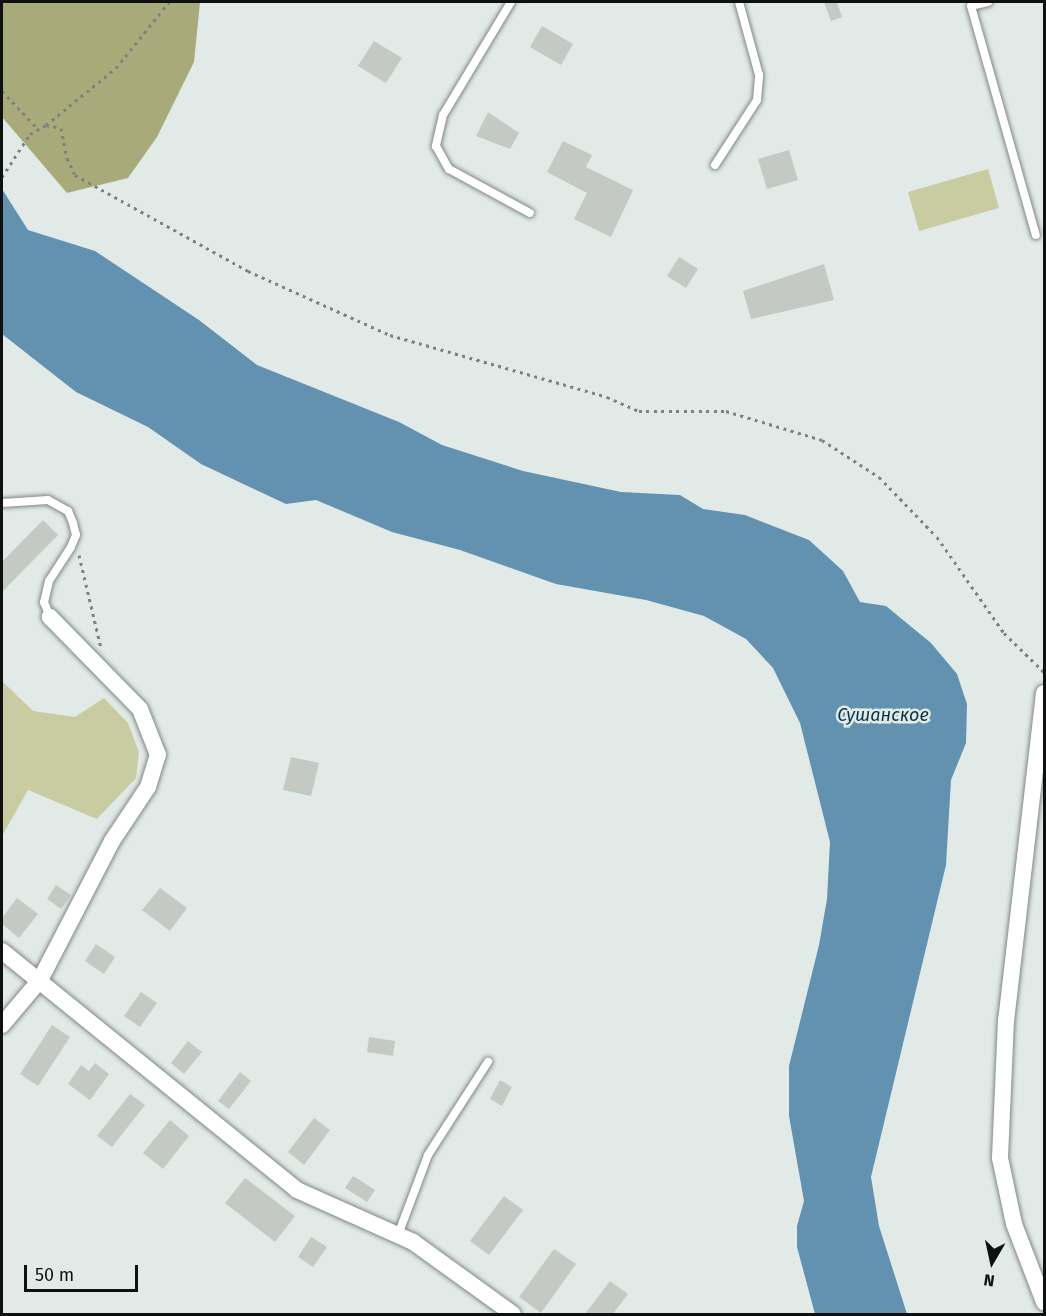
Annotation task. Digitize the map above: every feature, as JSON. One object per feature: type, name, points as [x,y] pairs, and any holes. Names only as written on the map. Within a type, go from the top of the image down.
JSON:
[{"type":"street","points":[[2,1025],[40,980],[112,841],[148,787],[158,755],[140,709],[103,668],[50,617]]},
{"type":"street","points":[[1044,693],[1005,1020],[1000,1158],[1014,1224],[1038,1272],[1044,1302]]},
{"type":"street","points":[[2,951],[297,1190],[413,1242],[513,1314]]},
{"type":"lane","points":[[511,2],[444,115],[436,146],[449,169],[530,213]]},
{"type":"lane","points":[[715,165],[757,100],[759,75],[739,2]]},
{"type":"lane","points":[[988,2],[971,4],[1036,235]]},
{"type":"lane","points":[[2,503],[48,500],[68,511],[76,535],[49,581],[44,602],[50,617]]},
{"type":"lane","points":[[398,1235],[428,1155],[488,1062]]},
{"type":"path","points":[[2,177],[22,147],[38,129],[116,68],[169,2]]},
{"type":"path","points":[[2,91],[38,129]]},
{"type":"path","points":[[46,125],[61,128],[67,159],[75,175],[211,247],[248,271],[421,346],[608,397],[639,411],[726,411],[822,440],[879,477],[937,537],[1004,633],[1044,672]]},
{"type":"path","points":[[76,535],[103,668]]},
{"type":"green space","points":[[2,2],[200,2],[194,62],[157,137],[128,178],[67,193],[2,117]]},
{"type":"green space","points":[[988,169],[999,208],[919,231],[908,192]]},
{"type":"green space","points":[[2,681],[33,711],[75,717],[104,698],[128,723],[139,752],[136,778],[97,819],[28,790],[2,836]]},
{"type":"water","name":"Сушанское","points":[[2,189],[28,230],[95,251],[199,320],[257,365],[399,422],[442,445],[523,471],[621,492],[680,495],[703,509],[745,515],[809,540],[843,571],[860,602],[886,606],[931,643],[957,674],[967,704],[966,743],[951,780],[946,865],[871,1177],[879,1226],[907,1314],[815,1314],[797,1247],[797,1226],[804,1201],[789,1116],[789,1066],[819,945],[827,899],[830,842],[800,723],[773,668],[746,639],[704,616],[646,600],[556,584],[460,550],[392,532],[316,500],[286,504],[201,464],[148,427],[76,392],[2,334]]},
{"type":"building","points":[[824,2],[837,2],[842,17],[831,21]]},
{"type":"building","points":[[542,26],[573,44],[561,65],[530,47]]},
{"type":"building","points":[[374,41],[402,58],[386,83],[358,66]]},
{"type":"building","points":[[488,112],[519,133],[510,149],[476,136]]},
{"type":"building","points":[[563,141],[592,155],[586,167],[633,190],[611,237],[574,219],[587,193],[547,172]]},
{"type":"building","points":[[789,150],[798,180],[767,189],[758,159]]},
{"type":"building","points":[[679,257],[698,269],[686,288],[667,276]]},
{"type":"building","points":[[824,264],[834,300],[751,319],[743,291]]},
{"type":"building","points":[[43,520],[58,535],[2,592],[2,562]]},
{"type":"building","points":[[291,757],[319,763],[311,796],[283,790]]},
{"type":"building","points":[[56,885],[71,895],[61,909],[47,899]]},
{"type":"building","points":[[160,888],[187,908],[170,931],[142,910]]},
{"type":"building","points":[[17,898],[38,914],[19,938],[2,924],[2,918]]},
{"type":"building","points":[[96,944],[115,957],[104,974],[85,961]]},
{"type":"building","points":[[141,992],[157,1003],[140,1027],[124,1016]]},
{"type":"building","points":[[52,1025],[70,1037],[38,1086],[20,1074]]},
{"type":"building","points":[[369,1037],[395,1041],[393,1056],[367,1052]]},
{"type":"building","points":[[188,1041],[202,1052],[184,1074],[171,1063]]},
{"type":"building","points":[[95,1063],[109,1074],[90,1100],[68,1084],[81,1065],[89,1071]]},
{"type":"building","points":[[240,1072],[251,1081],[229,1109],[218,1101]]},
{"type":"building","points":[[500,1080],[512,1087],[502,1106],[490,1099]]},
{"type":"building","points":[[130,1094],[145,1105],[112,1147],[97,1136]]},
{"type":"building","points":[[314,1118],[330,1130],[304,1165],[288,1152]]},
{"type":"building","points":[[170,1120],[189,1136],[163,1169],[143,1153]]},
{"type":"building","points":[[353,1176],[375,1190],[367,1202],[345,1188]]},
{"type":"building","points":[[245,1178],[295,1216],[275,1242],[225,1203]]},
{"type":"building","points":[[504,1196],[523,1210],[489,1255],[470,1241]]},
{"type":"building","points":[[311,1237],[327,1247],[313,1267],[298,1257]]},
{"type":"building","points":[[554,1249],[576,1264],[541,1313],[519,1297]]},
{"type":"building","points":[[610,1281],[628,1294],[613,1314],[585,1314]]}]
